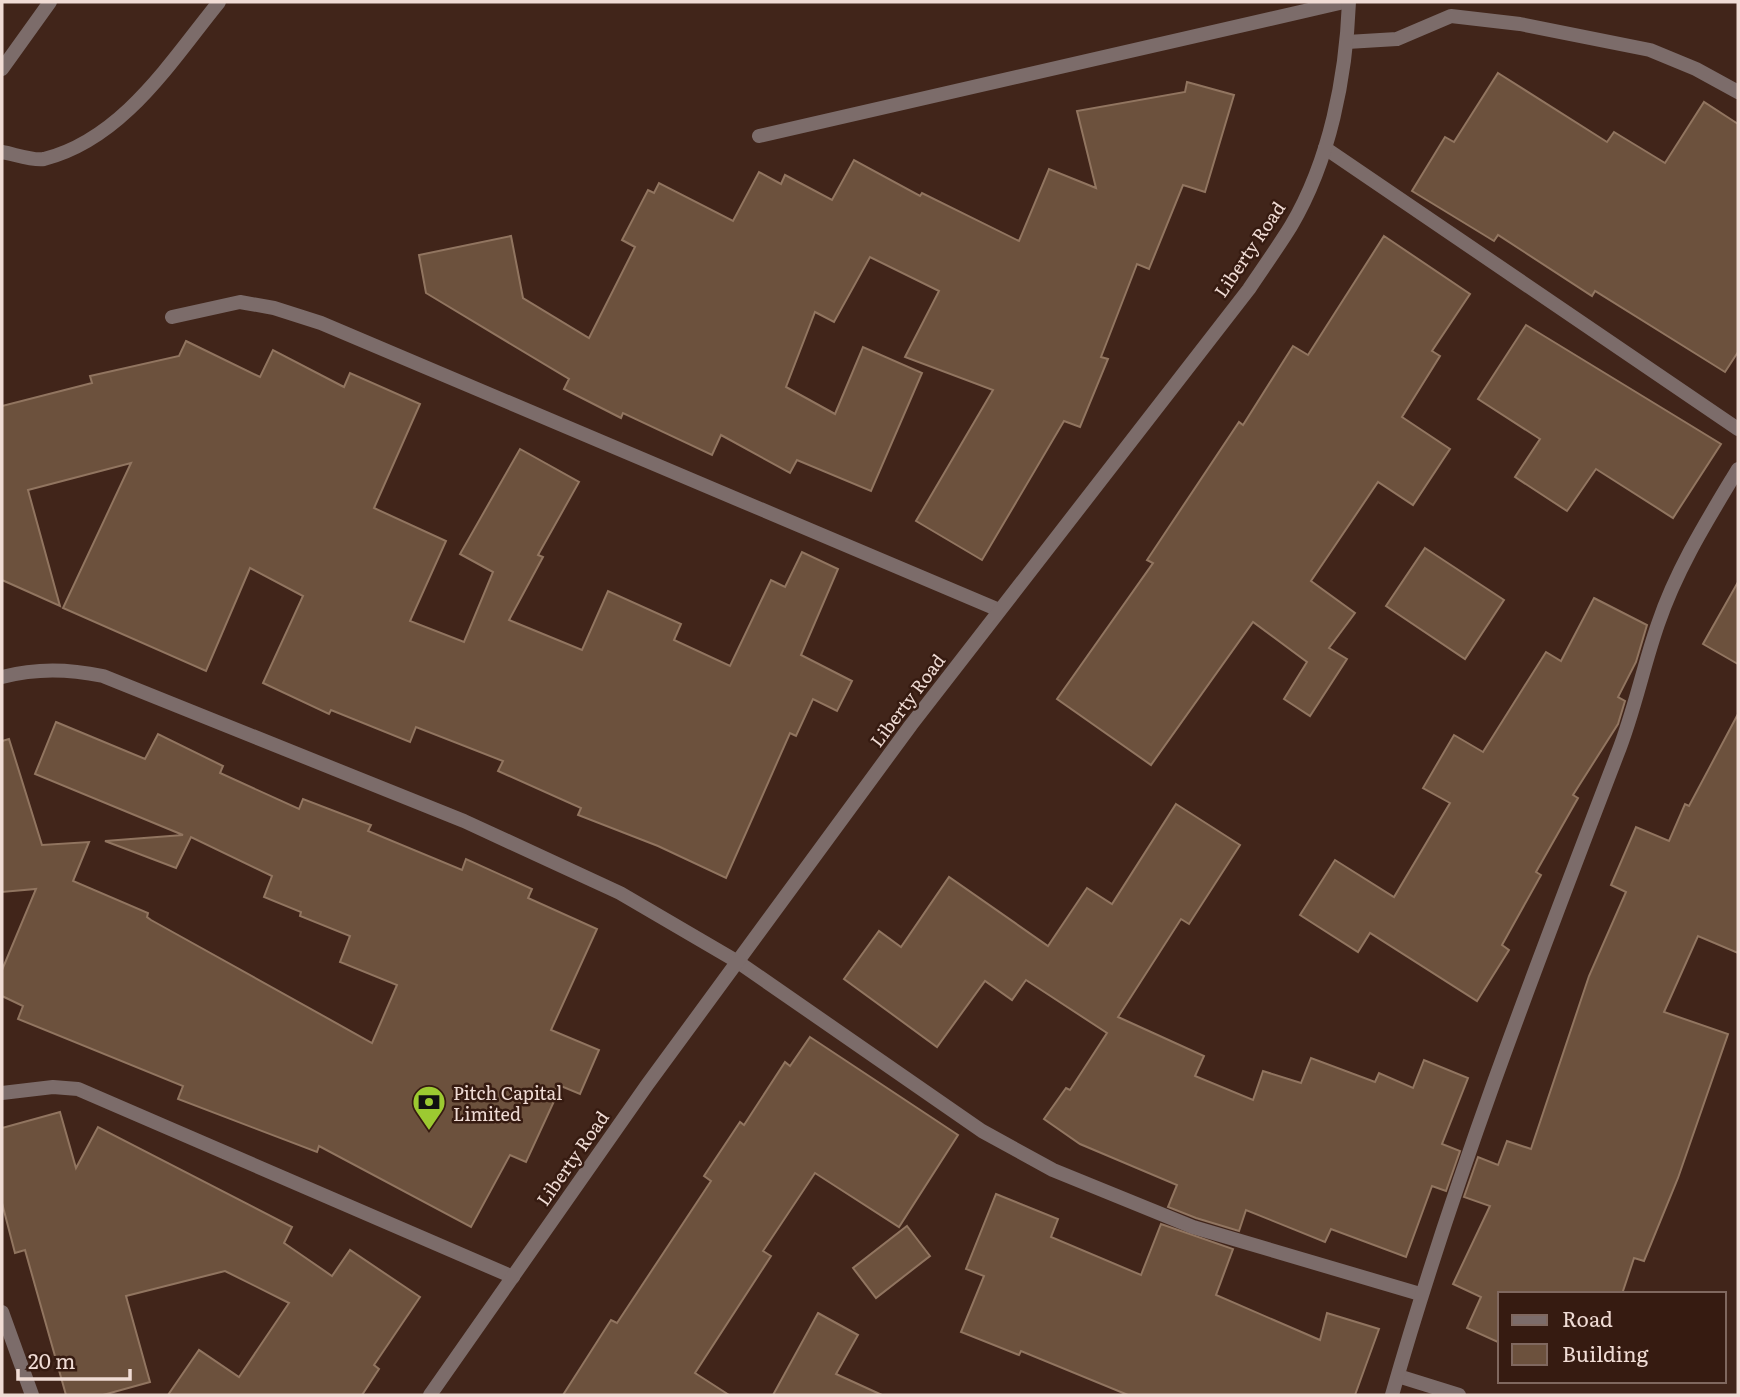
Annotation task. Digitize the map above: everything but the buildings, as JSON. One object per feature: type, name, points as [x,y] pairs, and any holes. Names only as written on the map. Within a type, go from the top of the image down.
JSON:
[{"type":"street","points":[[2,69],[50,2]]},
{"type":"street","points":[[2,152],[42,160],[93,137],[130,110],[219,2]]},
{"type":"street","points":[[759,136],[1346,2]]},
{"type":"street","name":"Liberty Road","points":[[430,1395],[647,1085],[999,610],[1249,289],[1292,224],[1325,148],[1347,42],[1346,2]]},
{"type":"street","points":[[1347,42],[1397,39],[1451,16],[1520,24],[1650,50],[1696,69],[1738,92]]},
{"type":"street","points":[[1325,148],[1738,429]]},
{"type":"street","points":[[172,317],[240,302],[274,308],[321,323],[999,610]]},
{"type":"street","points":[[1392,1395],[1420,1294],[1522,1007],[1618,753],[1658,622],[1682,565],[1738,469]]},
{"type":"street","points":[[2,677],[38,669],[73,670],[103,676],[540,853],[620,893],[738,962],[982,1131],[1053,1170],[1193,1227],[1420,1294]]},
{"type":"street","points":[[2,1093],[53,1087],[78,1089],[513,1277]]},
{"type":"street","points":[[2,1312],[32,1395]]},
{"type":"street","points":[[1398,1376],[1459,1395]]},
{"type":"place","name":"Pitch Capital Limited","points":[[429,1132]]}]
